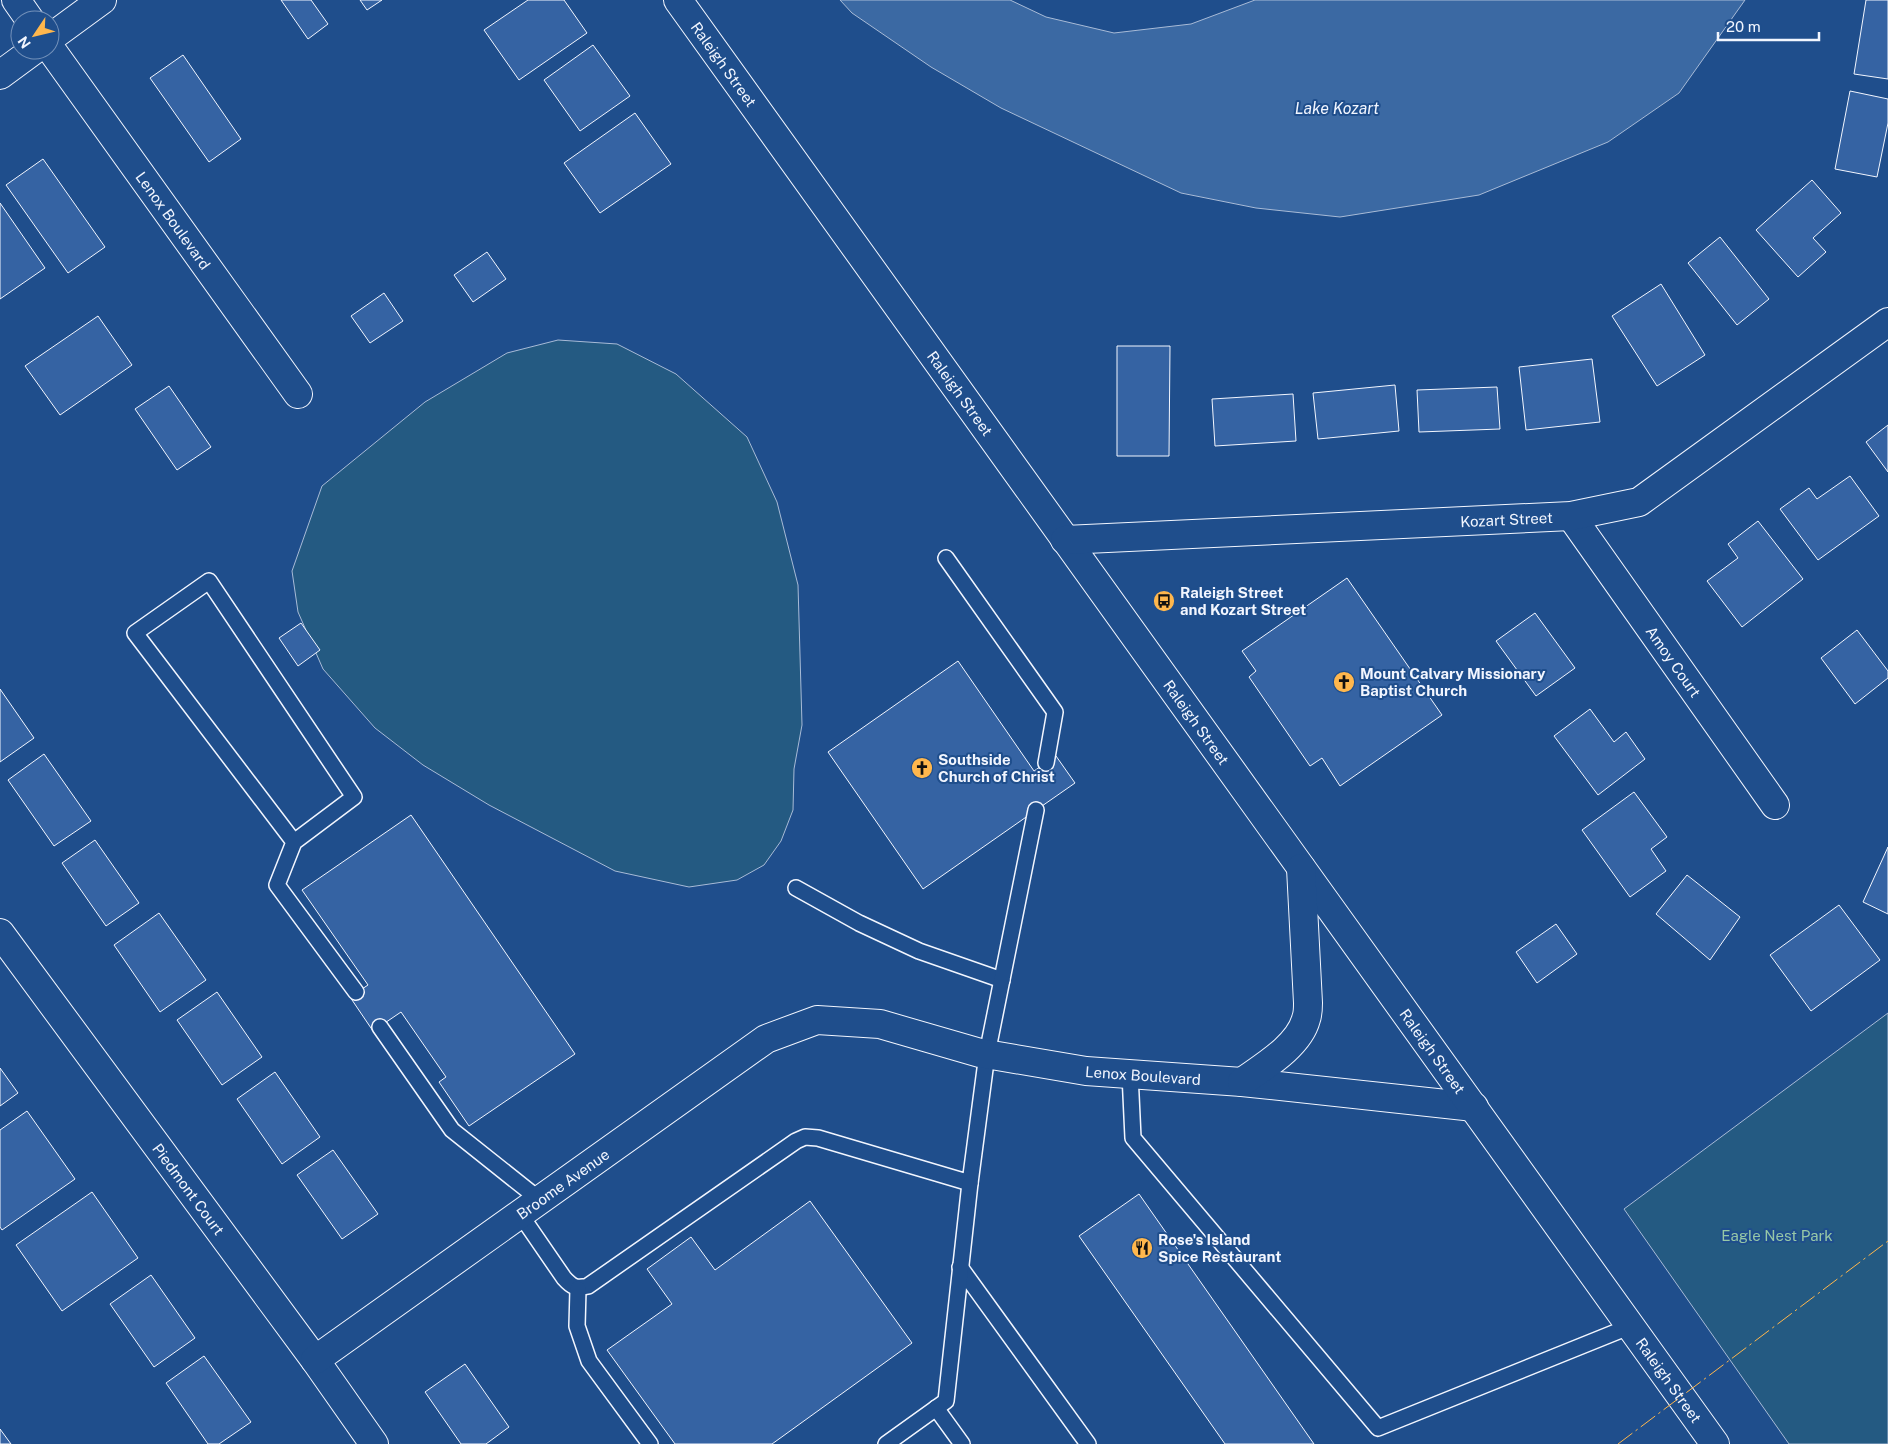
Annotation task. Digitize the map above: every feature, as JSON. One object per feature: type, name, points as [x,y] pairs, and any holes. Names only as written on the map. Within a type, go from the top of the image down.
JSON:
[{"type":"street","points":[[60,31],[102,0]]},
{"type":"street","name":"Raleigh Street","points":[[678,0],[1714,1444]]},
{"type":"street","points":[[0,75],[20,60]]},
{"type":"street","name":"Lenox Boulevard","points":[[59,60],[298,394]]},
{"type":"street","name":"Kozart Street","points":[[1065,540],[1571,516],[1639,502],[1888,322]]},
{"type":"street","name":"Amoy Court","points":[[1571,516],[1775,805]]},
{"type":"street","points":[[1242,1082],[1274,1059],[1296,1038],[1306,1020],[1308,1003],[1301,868]]},
{"type":"street","name":"Piedmont Court","points":[[0,933],[315,1360],[374,1444]]},
{"type":"street","name":"Lenox Boulevard","points":[[817,1020],[880,1024],[987,1054],[1086,1071],[1242,1082],[1474,1107]]},
{"type":"street","name":"Broome Avenue","points":[[315,1360],[766,1039],[817,1020]]},
{"type":"lane","points":[[946,558],[1055,712],[1046,763]]},
{"type":"lane","points":[[294,842],[135,633],[209,581],[354,797],[294,842],[277,885],[356,992]]},
{"type":"lane","points":[[886,1444],[946,1401],[960,1266],[987,1054],[1036,810]]},
{"type":"lane","points":[[796,888],[859,923],[919,951],[1002,980]]},
{"type":"lane","points":[[380,1027],[452,1130],[530,1207],[564,1278],[571,1286],[578,1289],[588,1286],[796,1141],[805,1137],[818,1138],[970,1183]]},
{"type":"lane","points":[[1130,1074],[1133,1138],[1378,1428],[1631,1326]]},
{"type":"lane","points":[[960,1266],[1088,1444]]},
{"type":"lane","points":[[578,1289],[577,1326],[589,1361],[650,1444]]},
{"type":"lane","points":[[936,1408],[962,1444]]},
{"type":"green space","points":[[558,340],[617,344],[676,374],[747,437],[777,502],[798,585],[802,725],[794,769],[793,810],[781,841],[764,865],[737,880],[689,887],[615,871],[489,805],[423,765],[375,728],[323,669],[298,612],[292,571],[322,486],[425,402],[507,353]]},
{"type":"green space","name":"Eagle Nest Park","points":[[1888,1013],[1888,1444],[1789,1444],[1624,1209]]},
{"type":"water","name":"Lake Kozart","points":[[840,0],[1010,0],[1046,17],[1114,33],[1191,24],[1255,0],[1745,0],[1679,93],[1608,142],[1479,195],[1340,217],[1256,208],[1181,193],[1001,108],[931,67],[852,13]]},
{"type":"building","points":[[281,0],[311,0],[328,24],[308,39]]},
{"type":"building","points":[[360,0],[382,0],[367,10]]},
{"type":"building","points":[[528,0],[564,0],[587,33],[519,80],[484,30]]},
{"type":"building","points":[[1866,0],[1888,0],[1888,79],[1854,74]]},
{"type":"building","points":[[593,45],[630,96],[580,131],[544,80]]},
{"type":"building","points":[[183,55],[241,139],[209,162],[150,78]]},
{"type":"building","points":[[1850,91],[1888,99],[1888,123],[1877,177],[1835,169]]},
{"type":"building","points":[[635,113],[671,164],[600,213],[564,163]]},
{"type":"building","points":[[43,159],[105,247],[68,273],[6,185]]},
{"type":"building","points":[[1812,180],[1841,213],[1813,238],[1826,252],[1798,277],[1756,230]]},
{"type":"building","points":[[0,203],[45,268],[0,299]]},
{"type":"building","points":[[1720,237],[1769,299],[1737,325],[1688,263]]},
{"type":"building","points":[[487,252],[506,279],[473,302],[454,275]]},
{"type":"building","points":[[1661,284],[1705,355],[1657,386],[1612,316]]},
{"type":"building","points":[[384,293],[403,321],[370,343],[351,316]]},
{"type":"building","points":[[98,316],[132,365],[60,415],[25,366]]},
{"type":"building","points":[[1117,346],[1170,346],[1169,456],[1117,456]]},
{"type":"building","points":[[1592,359],[1600,422],[1526,430],[1519,367]]},
{"type":"building","points":[[1395,385],[1399,431],[1318,439],[1313,393]]},
{"type":"building","points":[[169,386],[211,447],[177,470],[135,409]]},
{"type":"building","points":[[1497,387],[1500,429],[1419,432],[1417,390]]},
{"type":"building","points":[[1293,394],[1296,441],[1215,446],[1212,399]]},
{"type":"building","points":[[1888,425],[1888,472],[1866,442]]},
{"type":"building","points":[[1850,476],[1879,516],[1818,560],[1780,509],[1809,488],[1817,499]]},
{"type":"building","points":[[1758,521],[1803,579],[1742,627],[1707,581],[1738,558],[1728,544]]},
{"type":"building","points":[[1347,578],[1442,715],[1340,786],[1322,758],[1310,766],[1249,677],[1256,671],[1242,651]]},
{"type":"building","points":[[1535,613],[1575,668],[1536,696],[1496,641]]},
{"type":"building","points":[[301,623],[320,650],[298,666],[279,638]]},
{"type":"building","points":[[1857,630],[1888,671],[1888,678],[1855,704],[1821,658]]},
{"type":"building","points":[[958,661],[1034,771],[1056,756],[1075,783],[923,889],[828,752]]},
{"type":"building","points":[[0,689],[34,738],[0,762]]},
{"type":"building","points":[[1590,709],[1614,742],[1626,732],[1645,759],[1598,795],[1554,736]]},
{"type":"building","points":[[44,754],[91,821],[54,846],[8,780]]},
{"type":"building","points":[[1634,792],[1667,837],[1651,849],[1666,871],[1630,897],[1582,830]]},
{"type":"building","points":[[411,815],[575,1054],[469,1126],[439,1082],[446,1077],[401,1012],[373,1031],[350,997],[368,985],[302,890]]},
{"type":"building","points":[[95,840],[139,903],[106,926],[62,863]]},
{"type":"building","points":[[1888,847],[1888,914],[1863,902]]},
{"type":"building","points":[[1687,875],[1740,917],[1710,960],[1656,914]]},
{"type":"building","points":[[1839,905],[1880,960],[1811,1011],[1770,955]]},
{"type":"building","points":[[159,913],[206,980],[160,1012],[114,945]]},
{"type":"building","points":[[1556,924],[1577,954],[1537,983],[1516,952]]},
{"type":"building","points":[[217,992],[262,1057],[222,1085],[177,1020]]},
{"type":"building","points":[[0,1068],[18,1093],[0,1106]]},
{"type":"building","points":[[275,1072],[320,1137],[282,1164],[237,1099]]},
{"type":"building","points":[[27,1111],[75,1179],[2,1230],[0,1227],[0,1130]]},
{"type":"building","points":[[333,1150],[378,1214],[342,1239],[297,1175]]},
{"type":"building","points":[[92,1192],[138,1258],[62,1311],[16,1245]]},
{"type":"building","points":[[1139,1194],[1314,1444],[1225,1444],[1079,1236]]},
{"type":"building","points":[[810,1201],[912,1343],[772,1444],[675,1444],[607,1350],[672,1304],[647,1269],[691,1237],[715,1270]]},
{"type":"building","points":[[151,1275],[195,1338],[154,1367],[110,1304]]},
{"type":"building","points":[[204,1356],[251,1422],[219,1444],[208,1444],[166,1383]]},
{"type":"building","points":[[465,1364],[509,1427],[486,1444],[461,1444],[425,1392]]},
{"type":"building","points":[[0,1429],[11,1444],[0,1444]]},
{"type":"power","points":[[1618,1444],[1888,1241]]},
{"type":"place","name":"Raleigh Street and Kozart Street","points":[[1164,601]]},
{"type":"place","name":"Mount Calvary Missionary Baptist Church","points":[[1344,682]]},
{"type":"place","name":"Southside Church of Christ","points":[[922,768]]},
{"type":"place","name":"Rose's Island Spice Restaurant","points":[[1142,1248]]}]
